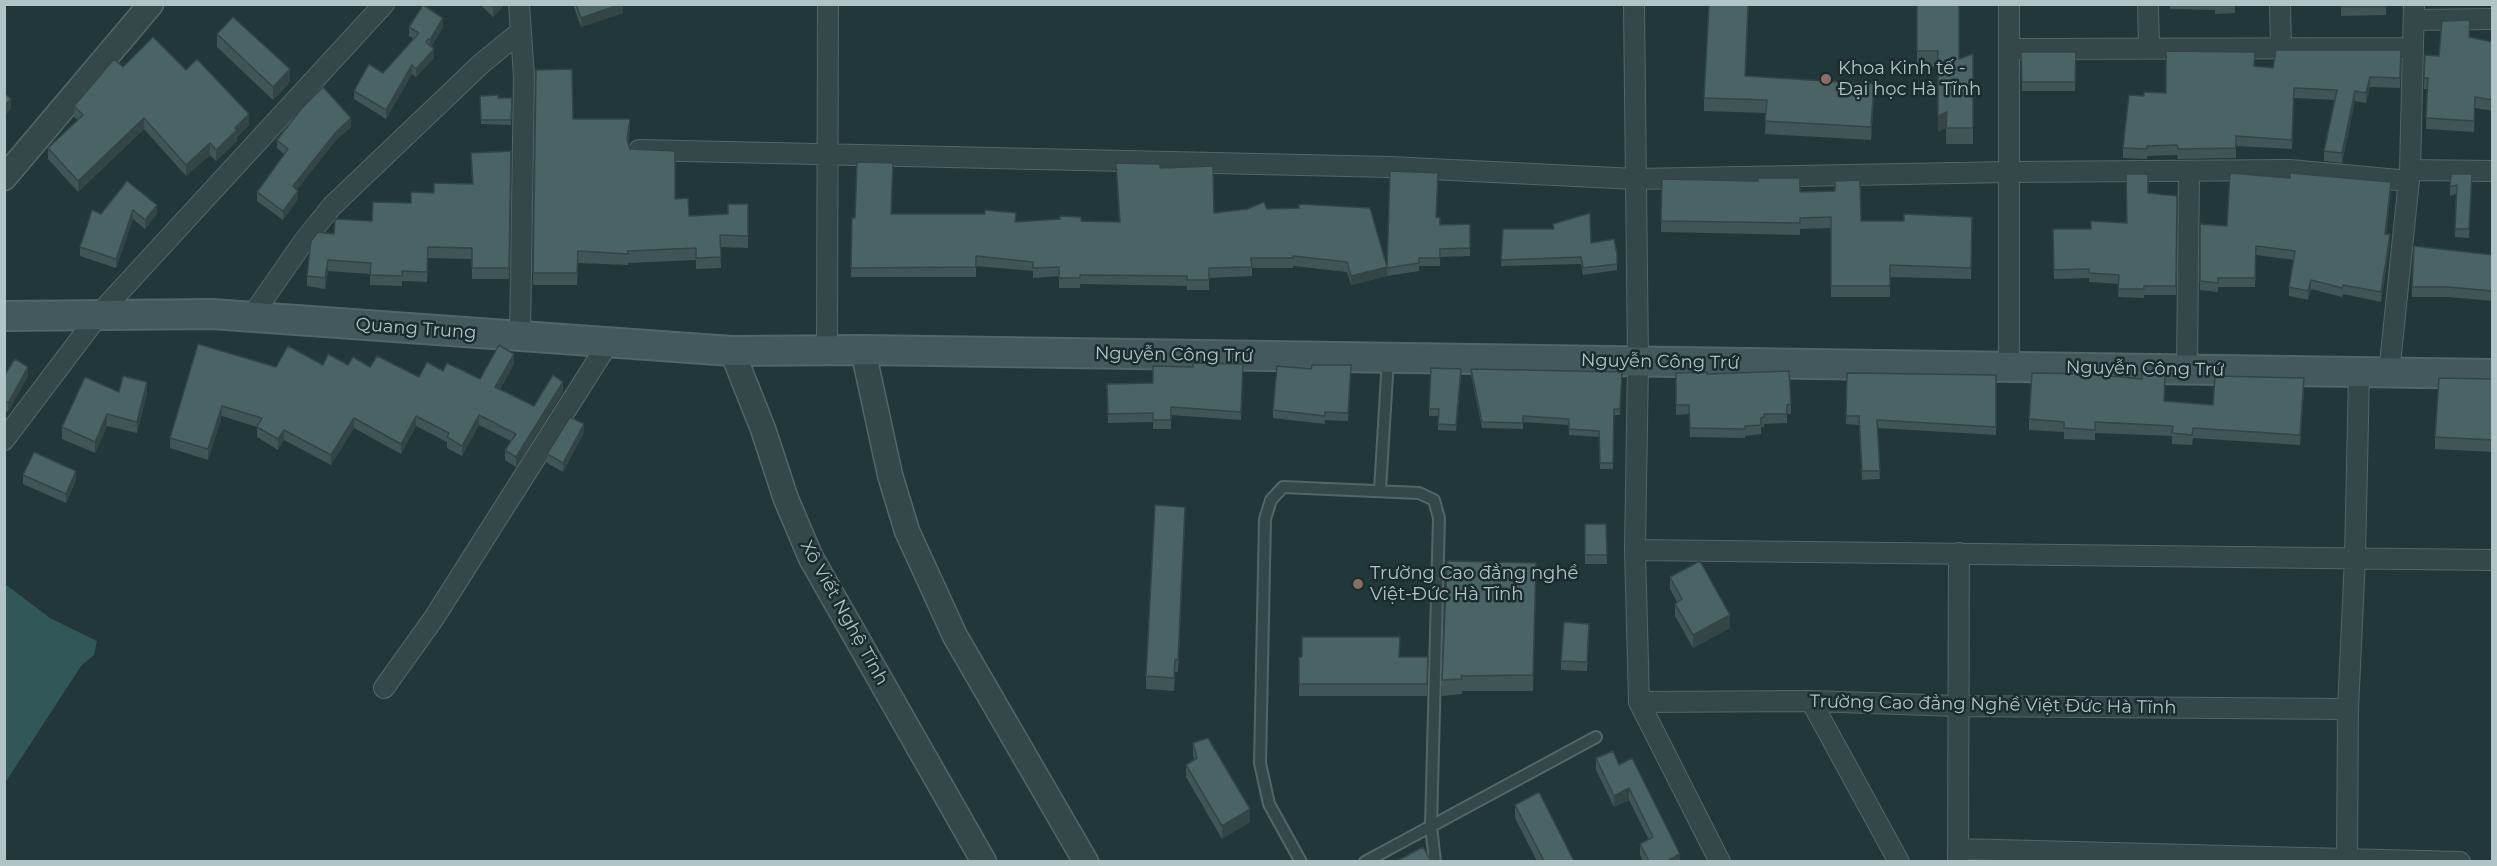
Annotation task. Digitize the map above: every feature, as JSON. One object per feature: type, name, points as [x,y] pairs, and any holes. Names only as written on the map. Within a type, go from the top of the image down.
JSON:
[{"type":"main road","name":"Quang Trung","points":[[4,316],[100,313],[212,314],[732,351],[827,351]]},
{"type":"main road","name":"Nguyễn Công Trứ","points":[[827,351],[2493,374]]},
{"type":"street","points":[[4,178],[151,4]]},
{"type":"street","points":[[4,440],[100,313],[384,4]]},
{"type":"street","points":[[519,4],[524,76],[520,336]]},
{"type":"street","points":[[827,351],[828,4]]},
{"type":"street","points":[[1634,4],[1638,362],[1635,550],[1639,702],[1720,861]]},
{"type":"street","points":[[2009,4],[2009,367]]},
{"type":"street","points":[[2148,4],[2149,48]]},
{"type":"street","points":[[2280,4],[2281,48]]},
{"type":"street","points":[[2389,373],[2410,176],[2414,12],[2493,19]]},
{"type":"street","points":[[251,317],[304,241],[332,206],[482,63],[520,32]]},
{"type":"street","points":[[2010,49],[2413,48]]},
{"type":"street","points":[[639,150],[1402,167],[1636,179],[2008,172],[2290,170],[2410,176],[2493,171]]},
{"type":"street","points":[[2187,370],[2189,171]]},
{"type":"street","points":[[384,688],[434,618],[609,342]]},
{"type":"street","points":[[863,350],[890,475],[907,531],[955,636],[1086,861]]},
{"type":"street","name":"Xô Viết Nghệ Tĩnh","points":[[732,351],[763,429],[786,499],[811,558],[984,861]]},
{"type":"street","points":[[2348,860],[2348,709],[2355,558],[2359,373]]},
{"type":"street","points":[[1635,550],[2493,560]]},
{"type":"street","points":[[1959,553],[1958,855],[2460,861]]},
{"type":"street","points":[[1811,701],[1899,861]]},
{"type":"street","name":"Trường Cao đẳng Nghề Việt Đức Hà Tĩnh","points":[[1639,702],[1811,701],[1958,706],[2348,709]]},
{"type":"lane","points":[[1380,490],[1388,358]]},
{"type":"lane","points":[[1301,861],[1269,804],[1260,763],[1265,519],[1271,500],[1283,487],[1419,493],[1434,500],[1439,518],[1431,826],[1435,861]]},
{"type":"lane","points":[[1365,861],[1596,737]]},
{"type":"water","points":[[5,584],[50,618],[97,641],[94,655],[81,666],[5,783]]},
{"type":"building","points":[[576,4],[621,4],[581,18]]},
{"type":"building","points":[[1709,4],[1748,4],[1745,76],[1874,84],[1871,127],[1765,121],[1767,100],[1704,98]]},
{"type":"building","points":[[1917,4],[1959,4],[1959,59],[1973,54],[1973,128],[1946,128],[1947,112],[1938,116],[1938,51],[1917,51]]},
{"type":"building","points":[[2341,4],[2386,4],[2386,7],[2341,7]]},
{"type":"building","points":[[423,5],[443,18],[430,40],[426,42],[434,49],[416,69],[412,65],[386,110],[354,91],[369,64],[383,73],[419,33],[409,27]]},
{"type":"building","points":[[233,17],[290,69],[273,87],[217,34]]},
{"type":"building","points":[[2470,20],[2469,37],[2493,42],[2493,100],[2475,97],[2474,121],[2426,118],[2428,78],[2424,78],[2425,55],[2439,56],[2442,21]]},
{"type":"building","points":[[153,37],[186,70],[197,59],[249,114],[235,128],[237,130],[216,150],[210,143],[186,165],[144,118],[78,181],[48,148],[83,115],[74,106],[114,59],[123,67]]},
{"type":"building","points":[[2276,50],[2401,50],[2400,78],[2370,77],[2366,93],[2355,91],[2342,153],[2324,151],[2337,90],[2294,88],[2292,140],[2236,136],[2236,148],[2178,149],[2177,145],[2147,146],[2147,149],[2123,148],[2129,95],[2144,96],[2144,92],[2166,93],[2166,51],[2255,52],[2254,66],[2273,68]]},
{"type":"building","points":[[2021,52],[2076,52],[2075,82],[2022,82]]},
{"type":"building","points":[[572,69],[573,119],[630,119],[627,139],[630,149],[675,151],[675,199],[688,198],[689,216],[728,214],[728,204],[748,204],[748,236],[720,235],[721,257],[696,258],[696,248],[628,251],[628,254],[578,251],[577,273],[533,273],[536,70]]},
{"type":"building","points":[[323,87],[351,118],[336,132],[293,186],[298,191],[283,211],[257,192],[288,149],[277,140],[302,108]]},
{"type":"building","points":[[4,93],[11,99],[4,106]]},
{"type":"building","points":[[498,95],[498,98],[512,98],[511,120],[481,120],[480,96]]},
{"type":"building","points":[[511,151],[509,268],[472,268],[472,248],[428,247],[427,272],[402,271],[402,276],[370,275],[371,263],[328,260],[325,278],[307,276],[311,241],[318,232],[334,234],[335,219],[372,221],[373,202],[411,203],[411,192],[434,193],[434,183],[473,184],[471,153]]},
{"type":"building","points":[[857,162],[893,163],[891,214],[985,214],[985,210],[1016,213],[1015,222],[1060,219],[1060,216],[1081,217],[1081,221],[1120,222],[1116,163],[1160,164],[1160,168],[1213,166],[1214,213],[1247,209],[1264,202],[1267,209],[1299,208],[1299,204],[1370,208],[1387,267],[1351,276],[1347,262],[1293,256],[1293,258],[1251,258],[1252,267],[1209,268],[1209,280],[1187,280],[1187,276],[1080,275],[1080,278],[1059,278],[1059,267],[1033,268],[1033,262],[976,256],[976,267],[851,268],[852,218],[855,218]]},
{"type":"building","points":[[1390,171],[1438,173],[1436,217],[1440,218],[1440,225],[1470,224],[1470,248],[1440,249],[1440,258],[1419,258],[1419,263],[1387,268]]},
{"type":"building","points":[[2230,173],[2290,178],[2290,173],[2391,182],[2385,234],[2390,234],[2381,292],[2343,285],[2342,288],[2311,280],[2308,291],[2289,287],[2295,251],[2256,246],[2255,278],[2218,278],[2218,283],[2200,281],[2200,224],[2227,226]]},
{"type":"building","points":[[2126,174],[2148,174],[2148,193],[2177,196],[2176,286],[2118,289],[2119,275],[2089,273],[2089,269],[2054,270],[2053,229],[2091,229],[2091,221],[2127,223]]},
{"type":"building","points":[[2451,174],[2472,174],[2469,229],[2455,229],[2457,185],[2450,187]]},
{"type":"building","points":[[1758,178],[1800,178],[1800,192],[1835,191],[1835,181],[1860,180],[1861,221],[1904,221],[1904,214],[1972,217],[1971,268],[1890,265],[1890,286],[1831,286],[1831,217],[1800,218],[1800,223],[1661,221],[1662,179],[1758,181]]},
{"type":"building","points":[[127,181],[157,205],[145,220],[133,210],[116,259],[80,247],[92,210],[101,214]]},
{"type":"building","points":[[1590,213],[1591,243],[1614,239],[1617,264],[1583,268],[1581,257],[1501,260],[1503,229],[1554,229],[1553,224]]},
{"type":"building","points":[[2414,246],[2493,255],[2493,291],[2412,287]]},
{"type":"building","points":[[198,344],[276,367],[288,346],[323,365],[328,354],[348,365],[353,357],[370,367],[377,356],[419,377],[427,362],[443,371],[447,363],[480,379],[499,345],[514,354],[495,387],[534,406],[553,375],[563,382],[516,457],[505,450],[516,434],[479,415],[462,446],[447,437],[449,433],[416,416],[401,444],[354,418],[331,455],[284,430],[278,439],[257,427],[262,418],[222,406],[208,449],[170,438]]},
{"type":"building","points":[[15,359],[28,367],[8,403],[4,401],[4,376]]},
{"type":"building","points":[[1193,363],[1243,364],[1241,412],[1171,407],[1171,420],[1153,420],[1153,413],[1108,414],[1107,384],[1153,383],[1153,366],[1193,367]]},
{"type":"building","points":[[1312,365],[1351,365],[1348,413],[1325,412],[1325,416],[1273,410],[1277,366],[1311,369]]},
{"type":"building","points":[[1431,368],[1461,369],[1456,425],[1438,424],[1439,409],[1429,409]]},
{"type":"building","points":[[1471,369],[1622,372],[1620,409],[1614,409],[1613,463],[1600,463],[1599,431],[1569,429],[1569,419],[1523,416],[1523,423],[1482,422]]},
{"type":"building","points":[[1789,371],[1791,404],[1787,405],[1787,414],[1764,414],[1761,418],[1761,425],[1745,426],[1745,429],[1690,428],[1689,405],[1676,405],[1676,373]]},
{"type":"building","points":[[1847,373],[1996,375],[1996,427],[1877,420],[1880,471],[1862,471],[1859,416],[1846,416]]},
{"type":"building","points":[[2032,373],[2089,374],[2142,379],[2142,374],[2165,375],[2164,401],[2213,405],[2215,376],[2304,378],[2300,435],[2193,428],[2192,435],[2172,433],[2173,426],[2095,422],[2095,430],[2064,428],[2064,422],[2029,419]]},
{"type":"building","points":[[123,376],[147,382],[137,422],[107,414],[95,442],[62,427],[85,377],[119,392]]},
{"type":"building","points":[[2439,378],[2493,379],[2493,440],[2435,437]]},
{"type":"building","points":[[570,417],[584,424],[563,463],[547,454]]},
{"type":"building","points":[[34,452],[76,471],[66,494],[23,475]]},
{"type":"building","points":[[1155,505],[1185,507],[1178,660],[1175,659],[1174,678],[1146,676]]},
{"type":"building","points":[[1585,524],[1606,524],[1607,555],[1585,555]]},
{"type":"building","points":[[1447,561],[1536,563],[1533,675],[1461,676],[1462,679],[1442,680]]},
{"type":"building","points":[[1700,561],[1730,615],[1693,635],[1675,604],[1682,599],[1670,577]]},
{"type":"building","points":[[1564,622],[1589,624],[1587,662],[1561,661]]},
{"type":"building","points":[[1302,637],[1400,637],[1399,657],[1428,657],[1427,684],[1299,684]]},
{"type":"building","points":[[1208,738],[1250,809],[1222,826],[1186,765],[1197,758],[1193,743]]},
{"type":"building","points":[[1613,751],[1619,765],[1632,758],[1680,854],[1670,861],[1649,861],[1640,844],[1653,837],[1629,788],[1614,796],[1596,758]]},
{"type":"building","points":[[1539,792],[1574,861],[1544,861],[1515,805]]},
{"type":"building","points":[[1423,847],[1431,861],[1397,861]]},
{"type":"place","name":"Khoa Kinh tế - Đại học Hà Tĩnh","points":[[1826,79]]},
{"type":"place","name":"Trường Cao đẳng nghề Việt-Đức Hà Tĩnh","points":[[1358,584]]}]
